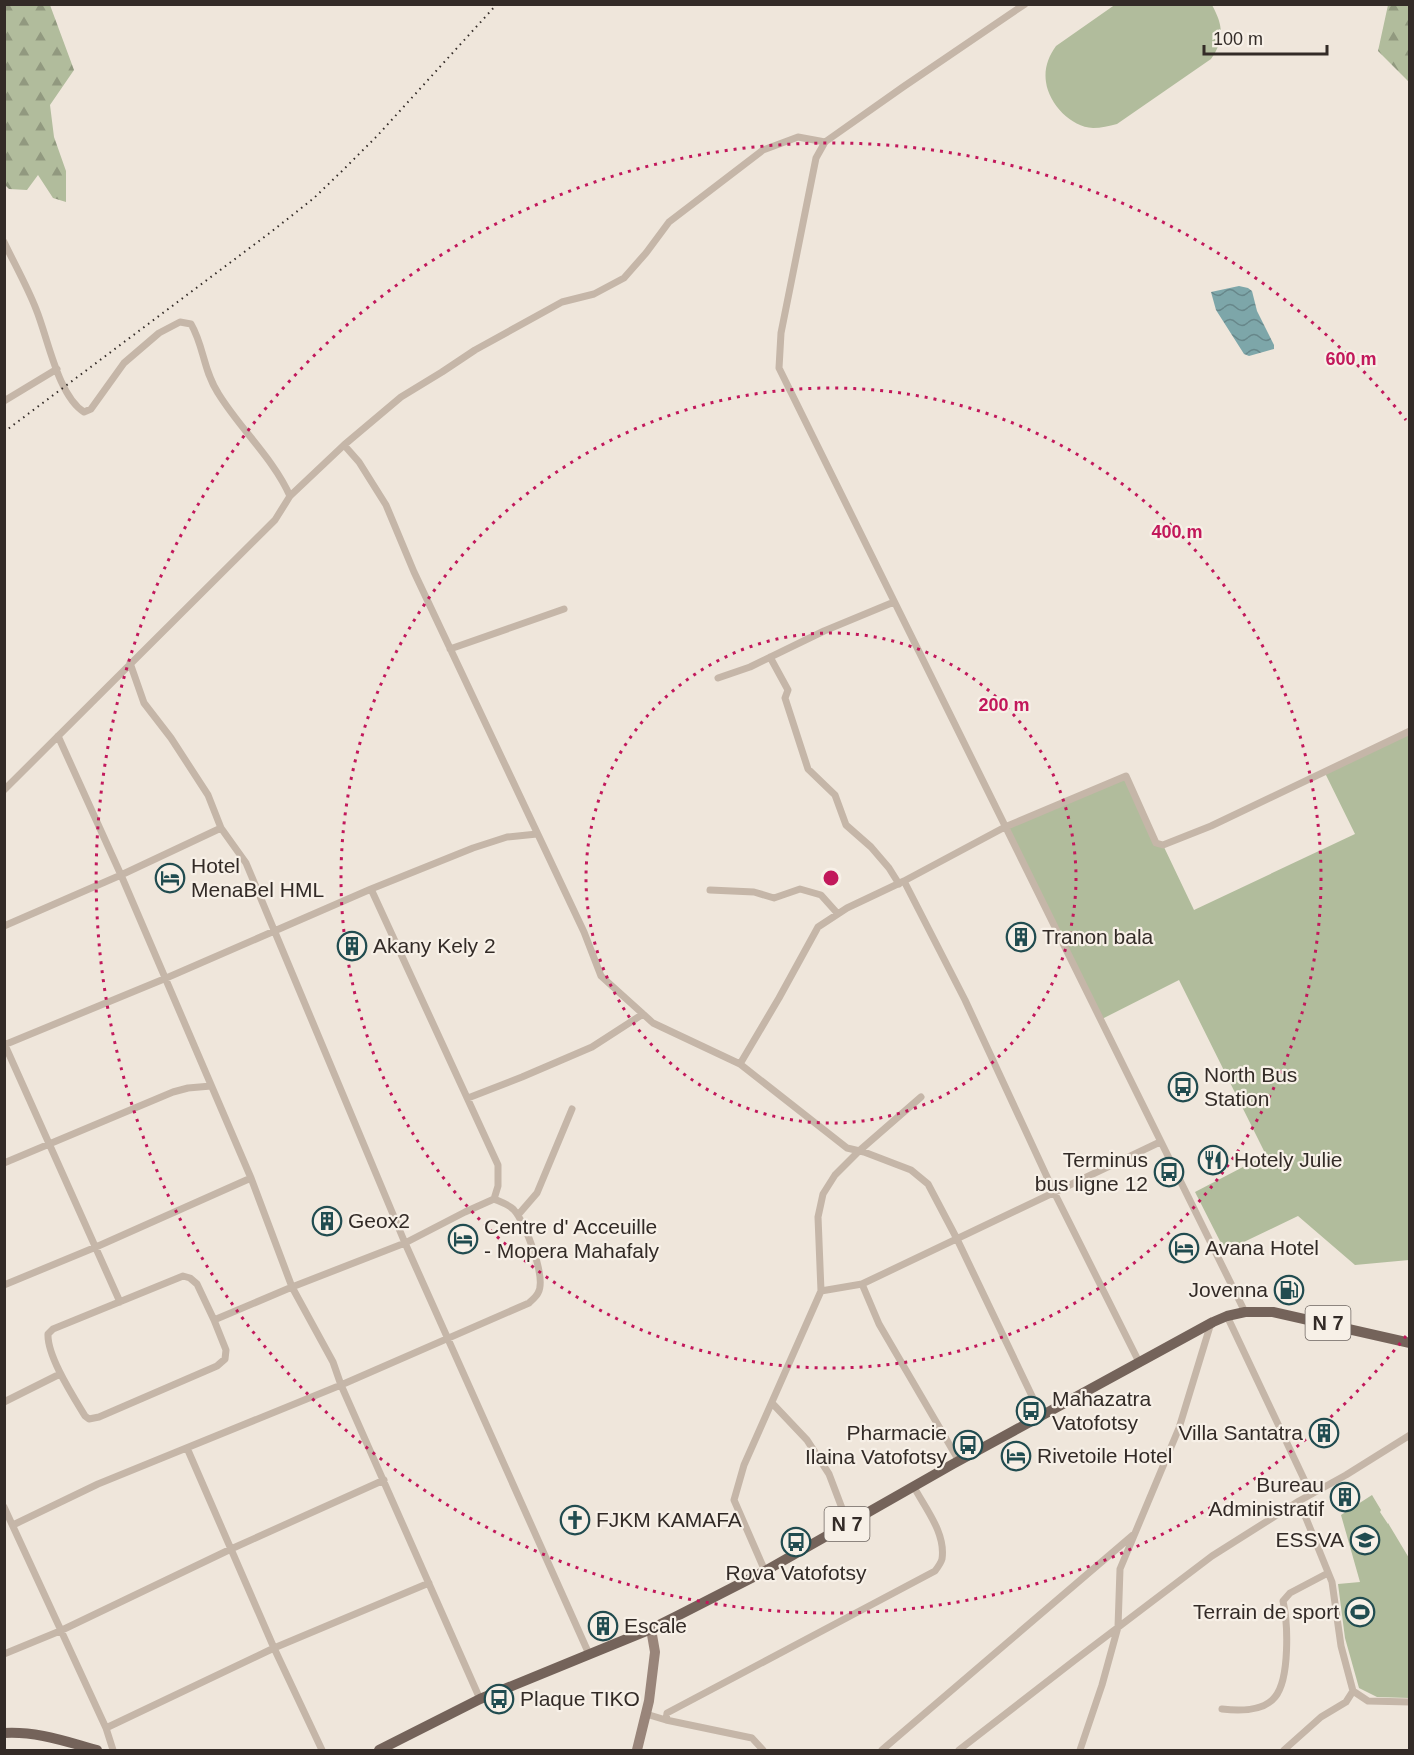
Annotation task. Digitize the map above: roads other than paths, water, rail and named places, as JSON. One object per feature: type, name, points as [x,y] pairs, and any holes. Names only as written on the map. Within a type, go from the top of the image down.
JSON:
[{"type":"main road","name":"N 7","points":[[379,1750],[480,1699],[651,1629],[765,1570],[959,1461],[1227,1316],[1263,1311],[1284,1313],[1410,1343]]},
{"type":"main road","points":[[4,1733],[43,1736],[97,1750]]},
{"type":"street","points":[[1025,4],[825,142],[816,158],[781,333],[779,368],[1245,1312]]},
{"type":"street","points":[[4,790],[275,520],[290,496],[400,397],[475,350],[562,302],[594,294],[624,278],[669,222],[763,150],[798,137],[825,142]]},
{"type":"street","points":[[4,242],[36,309],[64,388],[75,406],[84,412],[91,408],[124,363],[159,333],[180,322],[191,324],[199,337],[206,371],[218,393],[281,477],[290,496]]},
{"type":"street","points":[[4,401],[57,369]]},
{"type":"street","points":[[344,445],[359,462],[386,505],[414,572],[584,932],[601,976],[653,1023],[740,1064],[847,1148],[911,1170],[928,1184],[957,1239],[1042,1417]]},
{"type":"street","points":[[718,678],[750,667],[824,631],[894,602]]},
{"type":"street","points":[[450,649],[564,609]]},
{"type":"street","points":[[770,657],[788,690],[785,698],[808,769],[835,795],[846,825],[872,847],[901,882],[965,1000],[1054,1192],[1140,1362]]},
{"type":"street","points":[[130,663],[144,703],[171,738],[208,795],[221,828],[246,863],[405,1243],[589,1654]]},
{"type":"street","points":[[740,1064],[818,927],[838,914],[1005,827],[1126,776],[1156,843],[1163,844],[1211,826],[1410,731]]},
{"type":"street","points":[[58,736],[121,875],[251,1178],[292,1287],[333,1362],[480,1699]]},
{"type":"street","points":[[4,926],[221,828]]},
{"type":"street","points":[[120,1302],[5,1044],[473,848],[507,837],[537,834]]},
{"type":"street","points":[[214,1320],[405,1243],[494,1199],[498,1186],[498,1165],[371,889]]},
{"type":"street","points":[[710,890],[754,892],[774,898],[800,889],[821,895],[838,914]]},
{"type":"street","points":[[468,1098],[592,1047],[643,1014]]},
{"type":"street","points":[[4,1163],[173,1092],[211,1086]]},
{"type":"street","points":[[765,1570],[734,1500],[744,1466],[821,1291],[818,1217],[823,1194],[835,1175],[859,1151],[921,1097]]},
{"type":"street","points":[[518,1215],[537,1193],[572,1109]]},
{"type":"street","points":[[821,1291],[862,1284],[1160,1142]]},
{"type":"street","points":[[4,1285],[251,1178]]},
{"type":"street","points":[[13,1525],[98,1484],[529,1304],[541,1285],[539,1271],[522,1221],[513,1208],[494,1199]]},
{"type":"street","points":[[183,1276],[190,1278],[196,1284],[214,1320],[226,1350],[225,1359],[222,1363],[99,1417],[89,1419],[60,1374],[48,1342],[48,1334],[53,1329],[120,1302],[183,1276]]},
{"type":"street","points":[[862,1284],[879,1324],[959,1461]]},
{"type":"street","points":[[1227,1316],[1311,1494]]},
{"type":"street","points":[[1080,1750],[1102,1685],[1118,1627],[1120,1569],[1179,1428],[1211,1323]]},
{"type":"street","points":[[4,1402],[60,1374]]},
{"type":"street","points":[[772,1403],[807,1440],[829,1474],[848,1524]]},
{"type":"street","points":[[959,1750],[969,1747],[1118,1627],[1212,1556],[1410,1435]]},
{"type":"street","points":[[187,1448],[274,1648],[322,1750]]},
{"type":"street","points":[[4,1654],[60,1631],[231,1549],[384,1480]]},
{"type":"street","points":[[666,1720],[667,1713],[935,1571],[942,1561],[942,1546],[938,1530],[914,1487]]},
{"type":"street","points":[[1299,1501],[1332,1582],[1341,1646],[1353,1690],[1368,1701],[1410,1702]]},
{"type":"street","points":[[4,1507],[106,1728],[113,1750]]},
{"type":"street","points":[[882,1750],[1134,1534]]},
{"type":"street","points":[[1222,1709],[1242,1711],[1265,1705],[1276,1697],[1285,1670],[1287,1618],[1283,1601],[1290,1593],[1328,1573]]},
{"type":"street","points":[[106,1728],[274,1648],[429,1583]]},
{"type":"street","points":[[637,1750],[646,1714],[655,1652],[651,1629]]},
{"type":"street","points":[[1284,1750],[1321,1717],[1346,1702],[1353,1690]]},
{"type":"street","points":[[646,1714],[752,1738],[763,1750]]},
{"type":"water","points":[[1239,286],[1252,291],[1257,311],[1274,349],[1249,356],[1244,354],[1216,310],[1211,292]]},
{"type":"railway","points":[[4,432],[314,198],[378,135],[497,4]]},
{"type":"place","name":"Hotel MenaBel HML","points":[[170,878]]},
{"type":"place","name":"Tranon bala","points":[[1021,937]]},
{"type":"place","name":"Akany Kely 2","points":[[352,946]]},
{"type":"place","name":"North Bus Station","points":[[1183,1087]]},
{"type":"place","name":"Hotely Julie","points":[[1213,1160]]},
{"type":"place","name":"Terminus bus ligne 12","points":[[1169,1172]]},
{"type":"place","name":"Geox2","points":[[327,1221]]},
{"type":"place","name":"Centre d' Acceuille - Mopera Mahafaly","points":[[463,1239]]},
{"type":"place","name":"Avana Hotel","points":[[1184,1248]]},
{"type":"place","name":"Jovenna","points":[[1289,1290]]},
{"type":"place","name":"Mahazatra Vatofotsy","points":[[1031,1411]]},
{"type":"place","name":"Villa Santatra","points":[[1324,1433]]},
{"type":"place","name":"Pharmacie Ilaina Vatofotsy","points":[[968,1445]]},
{"type":"place","name":"Rivetoile Hotel","points":[[1016,1456]]},
{"type":"place","name":"Bureau Administratif","points":[[1345,1497]]},
{"type":"place","name":"FJKM KAMAFA","points":[[575,1520]]},
{"type":"place","name":"ESSVA","points":[[1365,1540]]},
{"type":"place","name":"Rova Vatofotsy","points":[[796,1542]]},
{"type":"place","name":"Terrain de sport","points":[[1360,1612]]},
{"type":"place","name":"Escale","points":[[603,1626]]},
{"type":"place","name":"Plaque TIKO","points":[[499,1699]]}]
